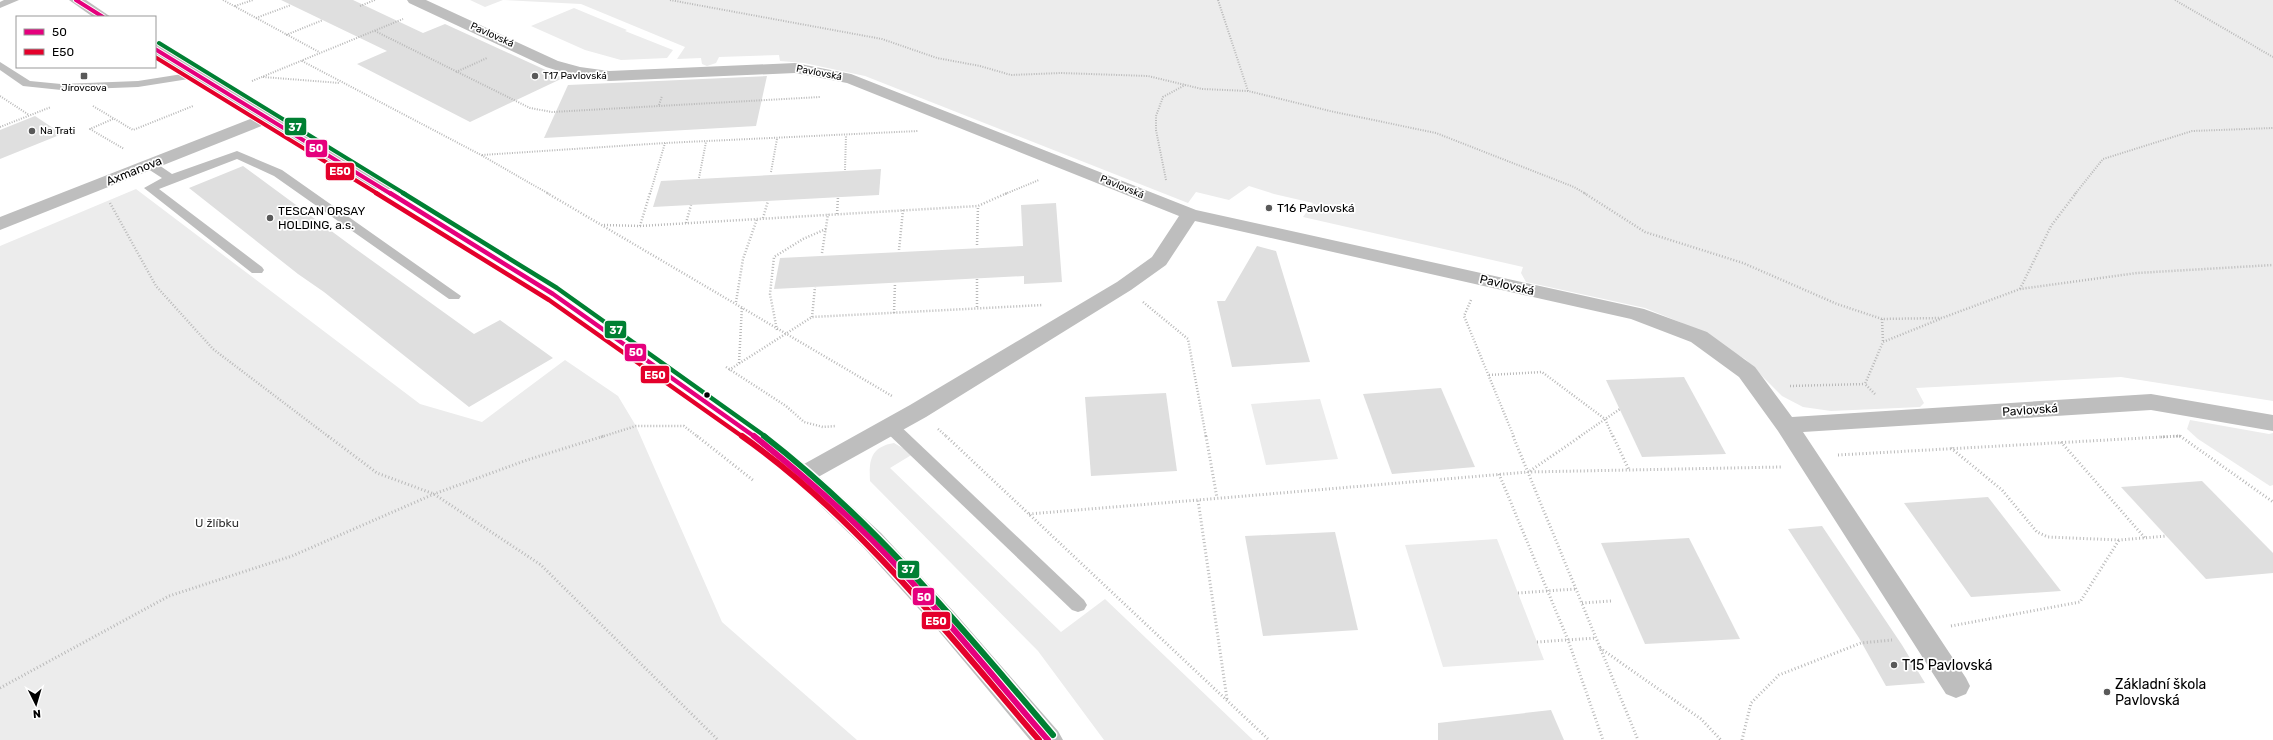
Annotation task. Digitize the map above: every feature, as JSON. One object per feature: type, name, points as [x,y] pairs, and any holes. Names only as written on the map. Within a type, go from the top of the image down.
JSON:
[{"type":"street","points":[[76,0],[101,16]]},
{"type":"street","name":"Pavlovská","points":[[414,0],[552,64],[592,74],[609,76],[796,68],[851,79],[1190,214],[1637,314],[1699,337],[1747,372],[1759,387],[1786,425],[1811,466],[1956,686]]},
{"type":"street","points":[[156,50],[195,75],[268,117],[553,294],[754,436],[803,474],[872,540],[946,621],[1048,740]]},
{"type":"street","name":"Axmanova","points":[[0,224],[268,117]]},
{"type":"street","points":[[803,474],[918,411],[1124,286],[1159,261],[1190,214]]},
{"type":"street","name":"Pavlovská","points":[[1786,425],[2151,402],[2273,424]]},
{"type":"lane","points":[[0,5],[14,0]]},
{"type":"lane","points":[[0,65],[27,84],[61,87],[138,84],[195,75]]},
{"type":"lane","points":[[257,270],[150,188],[237,155],[278,173],[454,296]]},
{"type":"lane","points":[[149,164],[171,179]]},
{"type":"lane","points":[[890,426],[1078,605]]},
{"type":"path","points":[[223,0],[319,53]]},
{"type":"path","points":[[235,6],[252,0]]},
{"type":"path","points":[[360,6],[375,0]]},
{"type":"path","points":[[670,0],[802,23],[882,39],[937,58],[980,66],[1011,75],[1061,73],[1148,76],[1202,89],[1248,91],[1330,111],[1436,133],[1574,187],[1645,232],[1743,263],[1837,304],[1882,319],[1942,318]]},
{"type":"path","points":[[682,3],[685,0]]},
{"type":"path","points":[[1218,0],[1248,91]]},
{"type":"path","points":[[2175,0],[2273,57]]},
{"type":"path","points":[[256,18],[291,5]]},
{"type":"path","points":[[252,81],[408,17]]},
{"type":"path","points":[[286,35],[323,20]]},
{"type":"path","points":[[302,60],[481,155],[742,305],[783,334],[918,411],[1269,740]]},
{"type":"path","points":[[456,72],[481,61]]},
{"type":"path","points":[[263,77],[343,83]]},
{"type":"path","points":[[1166,204],[1166,174],[1156,130],[1156,116],[1163,97],[1186,85]]},
{"type":"path","points":[[659,105],[664,92]]},
{"type":"path","points":[[0,96],[29,115],[0,126]]},
{"type":"path","points":[[89,104],[133,130],[193,106]]},
{"type":"path","points":[[114,119],[90,129],[149,164]]},
{"type":"path","points":[[2020,289],[2052,226],[2103,160],[2192,131],[2273,128]]},
{"type":"path","points":[[481,155],[665,143],[777,139],[924,130]]},
{"type":"path","points":[[845,170],[846,135]]},
{"type":"path","points":[[771,172],[777,139]]},
{"type":"path","points":[[699,178],[706,142]]},
{"type":"path","points":[[640,226],[665,143]]},
{"type":"path","points":[[603,225],[640,226],[978,206],[1042,178]]},
{"type":"path","points":[[837,214],[838,197]]},
{"type":"path","points":[[108,199],[156,286],[213,349],[377,473],[434,494],[541,565],[621,646],[718,740]]},
{"type":"path","points":[[763,218],[768,201]]},
{"type":"path","points":[[686,223],[691,205]]},
{"type":"path","points":[[977,245],[978,206]]},
{"type":"path","points":[[899,250],[903,210]]},
{"type":"path","points":[[822,253],[828,214]]},
{"type":"path","points":[[736,302],[743,257],[748,237],[758,219]]},
{"type":"path","points":[[777,330],[769,303],[769,288],[774,257],[803,239],[826,228]]},
{"type":"path","points":[[1883,342],[2020,289],[2137,274],[2273,265]]},
{"type":"path","points":[[1479,278],[1464,316],[1638,740]]},
{"type":"path","points":[[977,279],[977,308]]},
{"type":"path","points":[[894,313],[895,283]]},
{"type":"path","points":[[1124,286],[1188,339],[1216,498]]},
{"type":"path","points":[[812,317],[815,287]]},
{"type":"path","points":[[786,406],[728,368],[739,363],[812,317],[1046,304]]},
{"type":"path","points":[[739,363],[742,305]]},
{"type":"path","points":[[1865,384],[1883,342],[1882,319]]},
{"type":"path","points":[[1489,375],[1542,372],[1605,418],[1628,470]]},
{"type":"path","points":[[1759,387],[1865,384],[1900,418]]},
{"type":"path","points":[[2151,402],[2180,436],[2273,502]]},
{"type":"path","points":[[1528,472],[1620,409]]},
{"type":"path","points":[[0,688],[169,596],[292,556],[434,494],[527,460],[636,426],[684,426],[754,480]]},
{"type":"path","points":[[1835,458],[1839,454],[2180,436]]},
{"type":"path","points":[[2060,442],[2145,538]]},
{"type":"path","points":[[1951,448],[2002,490],[2037,532],[2048,537],[2119,540],[2166,536]]},
{"type":"path","points":[[1029,514],[1528,472],[1811,466]]},
{"type":"path","points":[[1500,474],[1568,640],[1603,740]]},
{"type":"path","points":[[1198,500],[1227,700]]},
{"type":"path","points":[[1518,593],[1576,589]]},
{"type":"path","points":[[1582,603],[1611,601]]},
{"type":"path","points":[[1537,642],[1596,638]]},
{"type":"path","points":[[1600,648],[1701,719],[1721,740]]},
{"type":"green space","points":[[470,0],[503,0],[485,7]]},
{"type":"green space","points":[[503,0],[2273,0],[2273,401],[2121,377],[1916,388],[1924,403],[1920,407],[1831,411],[1803,407],[1782,396],[1745,359],[1682,323],[1645,308],[1526,282],[1521,273],[1523,267],[1303,217],[1313,203],[1274,194],[1249,186],[1229,200],[1196,192],[1188,203],[865,76],[804,63],[780,61],[779,55],[719,57],[716,63],[707,66],[702,64],[701,58],[677,59],[685,47],[581,4]]},
{"type":"green space","points":[[574,8],[627,30],[625,31],[673,50],[667,58],[621,60],[585,50],[531,26]]},
{"type":"green space","name":"U žlíbku","points":[[136,189],[420,404],[482,422],[565,360],[618,396],[636,426],[722,622],[857,740],[0,740],[0,246]]},
{"type":"green space","points":[[1320,399],[1338,459],[1266,465],[1251,404]]},
{"type":"green space","points":[[2190,420],[2269,434],[2273,433],[2273,485],[2270,486],[2198,439],[2187,429]]},
{"type":"green space","points":[[894,443],[913,454],[890,468],[1061,632],[1105,599],[1253,740],[1104,740],[1038,651],[870,481],[870,467],[873,456],[880,448]]},
{"type":"green space","points":[[1497,539],[1544,660],[1443,667],[1405,545]]},
{"type":"building","points":[[281,0],[353,0],[423,33],[445,24],[563,78],[470,122],[357,64],[387,51]]},
{"type":"building","points":[[767,76],[756,126],[544,138],[568,85]]},
{"type":"building","points":[[35,116],[62,134],[0,159],[0,130]]},
{"type":"building","points":[[243,166],[474,334],[500,320],[553,358],[469,407],[324,292],[298,274],[189,188]]},
{"type":"building","points":[[881,169],[879,195],[653,207],[661,181]]},
{"type":"building","points":[[1056,203],[1062,282],[1024,284],[1024,276],[774,289],[780,258],[1023,246],[1021,205]]},
{"type":"building","points":[[1257,246],[1276,251],[1310,362],[1232,367],[1217,301],[1225,301]]},
{"type":"building","points":[[1684,377],[1726,454],[1642,457],[1606,380]]},
{"type":"building","points":[[1441,388],[1475,467],[1392,474],[1363,394]]},
{"type":"building","points":[[1166,393],[1177,471],[1091,476],[1085,397]]},
{"type":"building","points":[[2202,481],[2273,553],[2273,573],[2206,579],[2121,487]]},
{"type":"building","points":[[1988,497],[2061,591],[1971,597],[1904,503]]},
{"type":"building","points":[[1822,526],[1902,645],[1925,683],[1886,686],[1859,638],[1788,529]]},
{"type":"building","points":[[1335,532],[1358,630],[1263,636],[1245,536]]},
{"type":"building","points":[[1689,538],[1740,639],[1645,644],[1601,543]]},
{"type":"building","points":[[1551,710],[1564,740],[1438,740],[1438,723]]},
{"type":"transit line","name":"50","points":[[76,0],[101,16]]},
{"type":"transit line","name":"37","points":[[159,43],[557,288],[758,431],[808,470],[877,535],[951,616],[1053,735]]},
{"type":"transit line","name":"50","points":[[156,50],[553,294],[754,436],[803,475],[872,540],[946,621],[1048,740]]},
{"type":"transit line","name":"E50","points":[[156,58],[549,300],[750,442],[798,480],[867,545],[941,626],[1039,740]]},
{"type":"place","name":"Jírovcova","points":[[84,76]]},
{"type":"place","name":"T17 Pavlovská","points":[[535,76]]},
{"type":"place","name":"Na Trati","points":[[32,131]]},
{"type":"place","name":"T16 Pavlovská","points":[[1269,208]]},
{"type":"place","name":"TESCAN ORSAY HOLDING, a.s.","points":[[270,218]]},
{"type":"place","name":"T15 Pavlovská","points":[[1894,665]]},
{"type":"place","name":"Základní škola Pavlovská","points":[[2107,692]]}]
